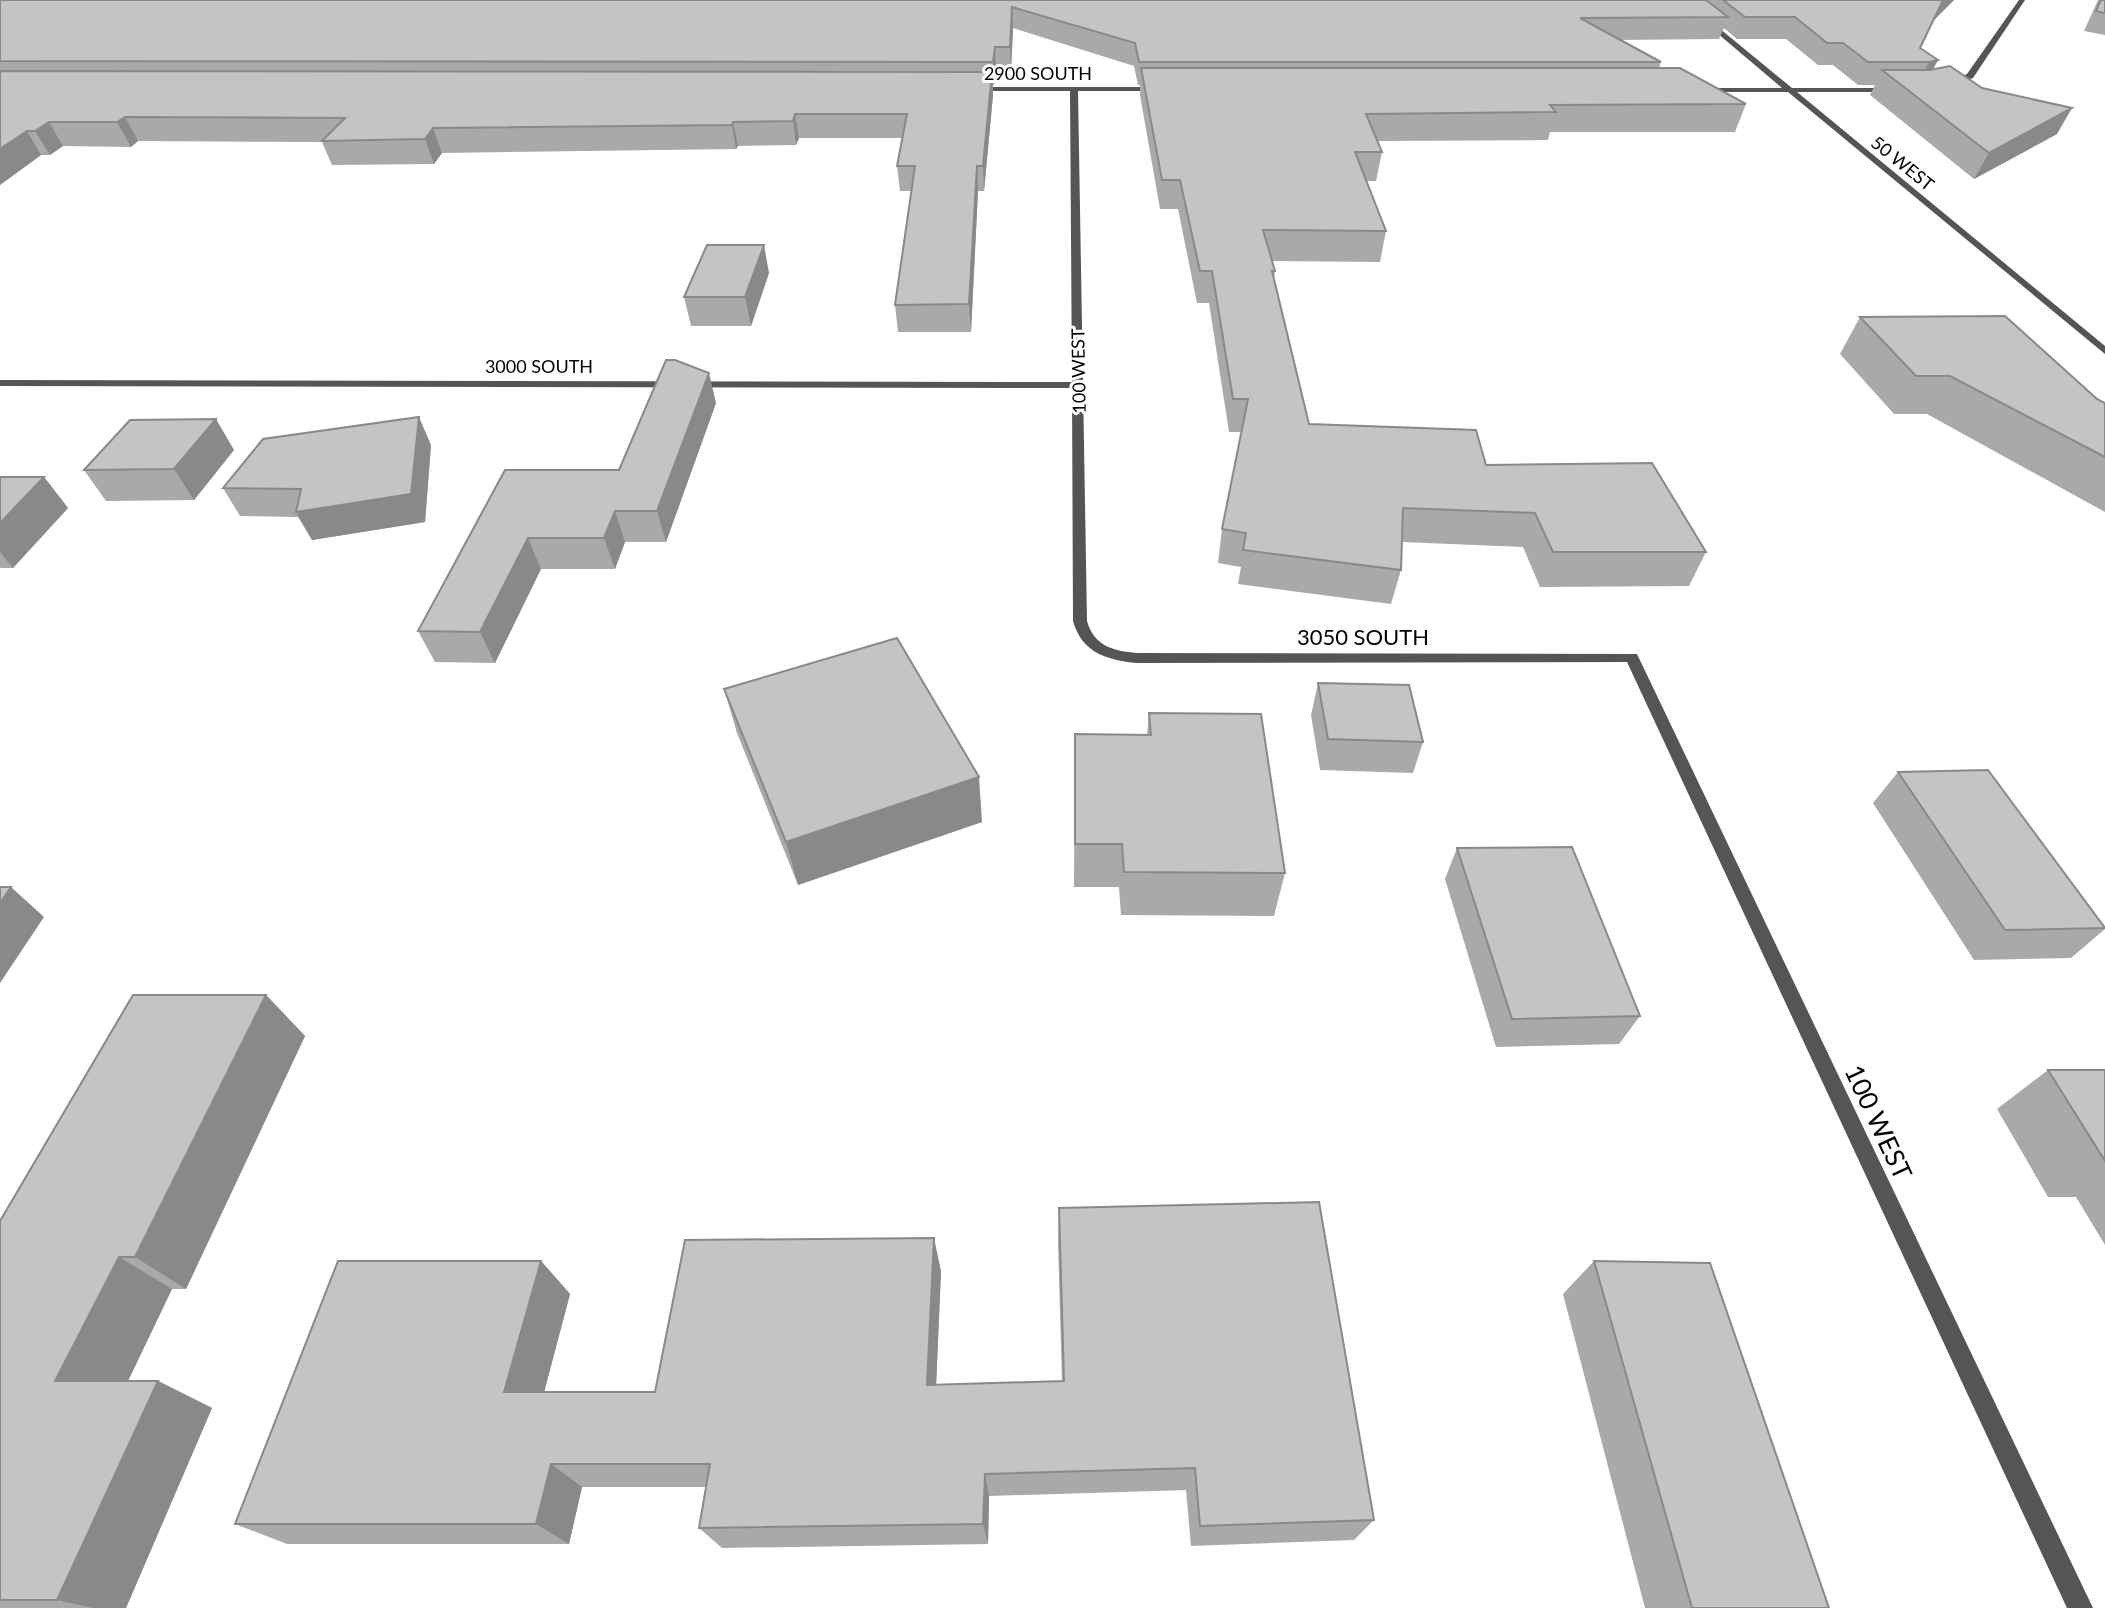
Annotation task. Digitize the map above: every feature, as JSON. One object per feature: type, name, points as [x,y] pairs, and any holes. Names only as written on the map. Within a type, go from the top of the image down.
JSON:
[{"type":"street","name":"50 WEST","points":[[1681,0],[2105,351]]},
{"type":"street","points":[[1935,88],[1970,76],[2022,0]]},
{"type":"street","name":"2900 SOUTH","points":[[964,89],[1170,90]]},
{"type":"street","name":"100 WEST","points":[[1074,89],[1080,621],[1082,630],[1095,648]]},
{"type":"street","points":[[1682,90],[1899,90]]},
{"type":"street","name":"3000 SOUTH","points":[[0,383],[1078,385]]},
{"type":"street","name":"3050 SOUTH","points":[[1095,648],[1106,654],[1137,658],[1632,657]]},
{"type":"street","name":"100 WEST","points":[[1632,657],[2080,1608]]},
{"type":"building","points":[[0,0],[1706,0],[1728,17],[1580,18],[1661,62],[1139,62],[1135,43],[1012,7],[1010,47],[995,47],[993,62],[0,61]]},
{"type":"building","points":[[1723,0],[1943,0],[1920,48],[1938,60],[1868,62],[1843,43],[1827,43],[1795,17],[1745,17]]},
{"type":"building","points":[[2101,0],[2105,0],[2105,13],[2096,11]]},
{"type":"building","points":[[1950,66],[1982,88],[2072,108],[1989,153],[1882,70],[1930,70]]},
{"type":"building","points":[[1141,68],[1680,68],[1746,104],[1550,105],[1556,112],[1366,114],[1382,152],[1355,152],[1386,231],[1263,230],[1309,424],[1476,430],[1486,465],[1652,463],[1706,552],[1553,552],[1535,513],[1403,508],[1401,570],[1243,550],[1246,533],[1222,529],[1248,399],[1233,399],[1212,271],[1200,271],[1180,180],[1162,180]]},
{"type":"building","points":[[0,71],[992,72],[983,166],[977,166],[969,304],[895,305],[915,166],[897,166],[907,114],[795,114],[793,121],[733,122],[732,125],[433,128],[425,139],[322,141],[345,118],[125,117],[117,122],[49,122],[35,131],[27,131],[0,149]]},
{"type":"building","points":[[707,245],[764,245],[745,297],[684,297]]},
{"type":"building","points":[[2005,316],[2105,403],[2105,457],[1950,376],[1916,376],[1860,317]]},
{"type":"building","points":[[666,360],[675,360],[709,373],[657,511],[615,511],[604,538],[528,538],[480,632],[418,631],[505,470],[619,470]]},
{"type":"building","points":[[419,417],[411,494],[296,512],[301,489],[223,488],[263,439]]},
{"type":"building","points":[[216,419],[174,469],[84,470],[130,420]]},
{"type":"building","points":[[0,477],[44,477],[0,523]]},
{"type":"building","points":[[897,638],[979,777],[786,842],[724,689]]},
{"type":"building","points":[[1318,683],[1409,685],[1423,742],[1328,739]]},
{"type":"building","points":[[1149,713],[1261,714],[1285,873],[1124,872],[1122,844],[1075,844],[1075,734],[1151,735]]},
{"type":"building","points":[[1988,770],[2105,928],[2005,930],[1898,772]]},
{"type":"building","points":[[1572,847],[1640,1016],[1512,1019],[1457,848]]},
{"type":"building","points":[[0,887],[11,887],[0,903]]},
{"type":"building","points":[[133,995],[266,995],[135,1257],[119,1257],[55,1381],[158,1381],[57,1600],[0,1600],[0,1221]]},
{"type":"building","points":[[2048,1070],[2105,1070],[2105,1161]]},
{"type":"building","points":[[1319,1202],[1374,1520],[1200,1526],[1195,1468],[985,1474],[983,1524],[699,1528],[710,1464],[551,1464],[536,1524],[235,1524],[338,1261],[541,1261],[504,1392],[655,1392],[685,1240],[934,1238],[927,1385],[1064,1381],[1059,1208]]},
{"type":"building","points":[[1594,1261],[1710,1263],[1829,1608],[1692,1608]]}]
